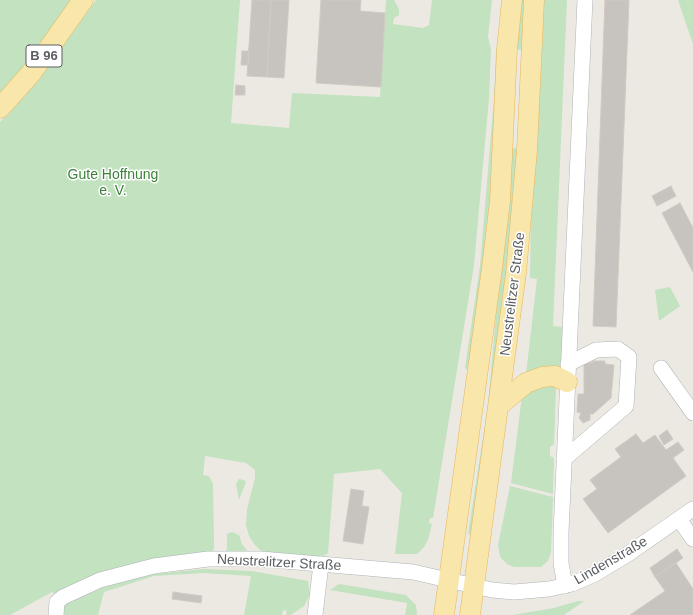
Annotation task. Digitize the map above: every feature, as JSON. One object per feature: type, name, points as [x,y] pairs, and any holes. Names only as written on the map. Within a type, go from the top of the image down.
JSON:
[{"type":"main road","name":"B 96","points":[[0,108],[32,72],[83,0]]},
{"type":"main road","name":"Neustrelitzer Straße","points":[[444,615],[481,354],[498,216],[507,49],[512,0]]},
{"type":"main road","name":"Neustrelitzer Straße","points":[[470,615],[516,274],[524,203],[534,0]]},
{"type":"main road","points":[[498,406],[526,383],[542,377],[567,373]]},
{"type":"street","points":[[565,586],[560,563],[567,373],[585,0]]},
{"type":"street","points":[[564,459],[626,406],[629,357],[618,349],[596,350],[567,373]]},
{"type":"street","points":[[661,368],[693,413]]},
{"type":"street","name":"Lindenstraße","points":[[473,586],[492,590],[514,592],[549,590],[565,586],[595,574],[693,509]]},
{"type":"street","points":[[679,519],[693,539]]},
{"type":"street","name":"Neustrelitzer Straße","points":[[56,615],[57,602],[63,597],[100,580],[154,566],[208,559],[230,558],[413,572],[473,586]]},
{"type":"street","points":[[312,613],[321,564]]},
{"type":"green space","points":[[0,0],[73,0],[25,65],[0,93]]},
{"type":"green space","name":"Gute Hoffnung e. V.","points":[[96,0],[240,0],[231,123],[289,128],[292,93],[380,97],[386,0],[394,0],[399,9],[399,15],[394,18],[393,24],[423,28],[429,25],[432,0],[492,0],[488,37],[491,49],[489,98],[474,265],[433,518],[430,518],[429,523],[432,524],[428,540],[417,554],[395,554],[402,493],[380,469],[334,474],[328,553],[321,557],[262,552],[249,536],[246,525],[247,509],[255,478],[255,470],[246,463],[205,456],[203,475],[209,476],[213,484],[213,551],[55,594],[52,592],[10,615],[0,615],[0,122],[40,77]]},
{"type":"green space","points":[[520,0],[526,0],[524,50],[515,49]]},
{"type":"green space","points":[[541,0],[567,0],[553,326],[564,327],[561,368],[526,374],[537,279],[530,278],[531,207]]},
{"type":"green space","points":[[678,0],[693,0],[693,44]]},
{"type":"green space","points":[[499,38],[491,199],[475,333],[467,370],[465,368],[480,266],[494,98],[496,50]]},
{"type":"green space","points":[[511,148],[519,149],[516,202],[471,535],[468,534],[488,405]]},
{"type":"green space","points":[[670,287],[680,306],[659,321],[655,290]]},
{"type":"green space","points":[[552,383],[556,389],[554,444],[550,447],[550,456],[554,458],[553,494],[511,483],[522,396],[527,390]]},
{"type":"green space","points":[[239,479],[246,482],[239,500],[236,484]]},
{"type":"green space","points":[[510,486],[553,497],[551,552],[548,561],[541,567],[514,567],[507,564],[500,557],[498,545]]},
{"type":"green space","points":[[232,532],[239,535],[242,544],[248,552],[225,552],[227,549],[227,534]]},
{"type":"green space","points":[[203,569],[252,571],[308,581],[310,595],[304,606],[291,615],[286,615],[287,611],[283,610],[282,615],[244,615],[251,576],[203,573],[154,576],[104,592],[98,615],[62,615],[64,606],[68,602],[102,587],[154,574]]},
{"type":"green space","points":[[339,584],[406,595],[416,605],[417,615],[405,615],[407,603],[330,590]]},
{"type":"green space","points":[[578,601],[584,601],[564,615],[512,615],[554,608]]},
{"type":"building","points":[[252,0],[271,0],[267,77],[247,76]]},
{"type":"building","points":[[271,0],[289,0],[284,78],[267,77]]},
{"type":"building","points":[[321,0],[361,0],[360,11],[385,13],[381,87],[316,83]]},
{"type":"building","points":[[605,0],[629,0],[616,327],[593,326]]},
{"type":"building","points":[[242,51],[249,51],[248,65],[241,65]]},
{"type":"building","points":[[236,85],[245,86],[245,95],[235,95]]},
{"type":"building","points":[[671,186],[676,196],[657,206],[652,196]]},
{"type":"building","points":[[680,203],[693,228],[693,272],[662,213]]},
{"type":"building","points":[[593,361],[605,361],[605,364],[614,365],[611,398],[593,414],[590,414],[590,420],[583,423],[579,418],[581,413],[577,412],[578,394],[584,394],[584,364]]},
{"type":"building","points":[[667,430],[673,439],[664,445],[659,436]]},
{"type":"building","points":[[636,434],[643,443],[655,435],[666,450],[678,442],[684,450],[673,458],[686,476],[608,533],[583,499],[597,489],[590,480],[621,457],[615,449]]},
{"type":"building","points":[[351,489],[364,491],[362,506],[369,507],[363,544],[343,541]]},
{"type":"building","points":[[677,549],[683,558],[655,577],[650,568]]},
{"type":"building","points":[[676,563],[693,589],[693,615],[630,615],[665,591],[655,577]]},
{"type":"building","points":[[173,592],[202,596],[201,603],[172,599]]}]
